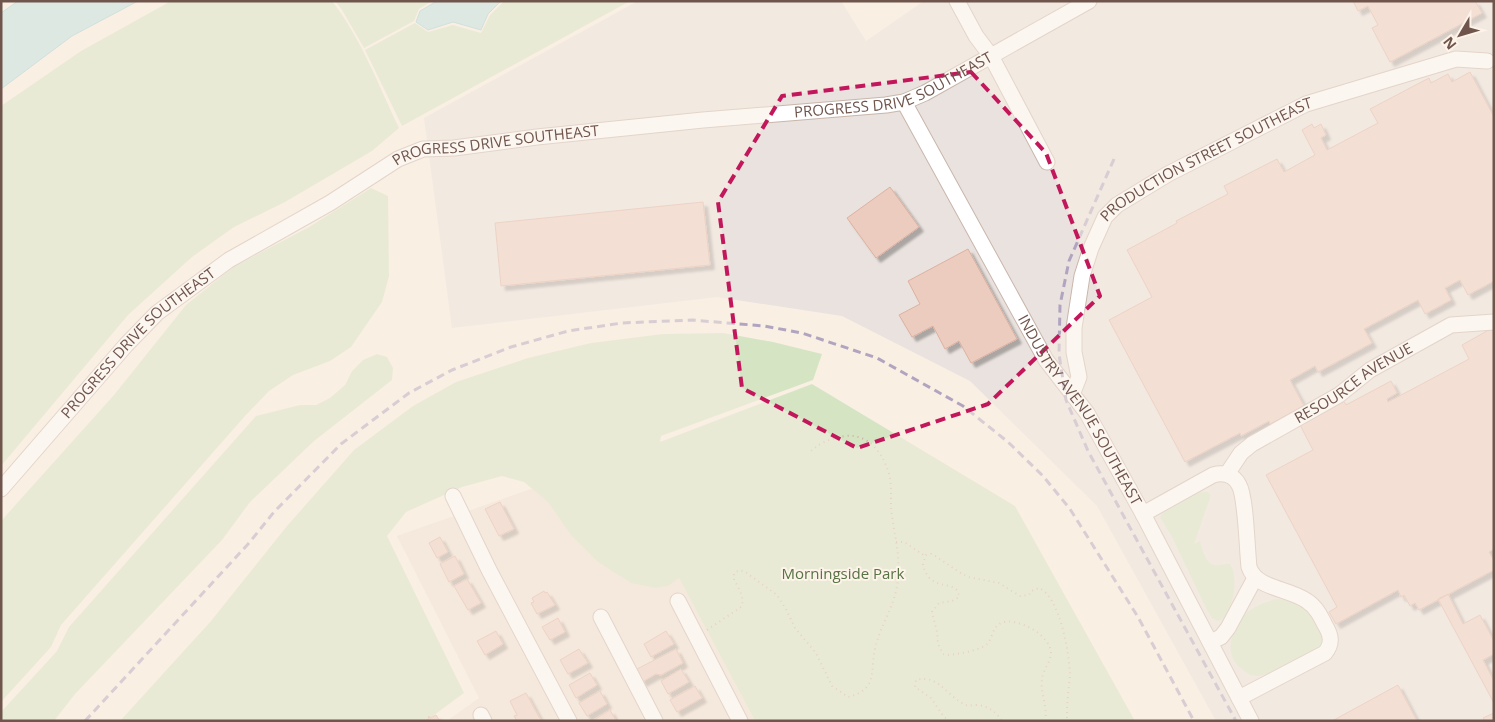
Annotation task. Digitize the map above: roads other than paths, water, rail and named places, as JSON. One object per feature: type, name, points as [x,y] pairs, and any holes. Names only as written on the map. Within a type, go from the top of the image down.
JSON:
[{"type":"street","points":[[957,1],[976,36],[992,56],[1047,162]]},
{"type":"street","name":"PROGRESS DRIVE SOUTHEAST","points":[[1,489],[126,345],[157,313],[229,260],[330,203],[398,159],[423,149],[454,148],[536,137],[904,102],[925,93],[1089,1]]},
{"type":"street","name":"PRODUCTION STREET SOUTHEAST","points":[[1072,395],[1079,377],[1074,352],[1074,328],[1082,276],[1091,248],[1105,217],[1117,205],[1168,174],[1306,104],[1456,59],[1492,63]]},
{"type":"street","name":"INDUSTRY AVENUE SOUTHEAST","points":[[904,102],[1046,360],[1087,413],[1143,514],[1251,721]]},
{"type":"street","name":"RESOURCE AVENUE","points":[[1228,474],[1241,453],[1252,444],[1339,395],[1370,370],[1451,325],[1494,322]]},
{"type":"street","points":[[1143,514],[1213,475],[1220,473],[1228,474],[1234,478],[1242,492],[1251,574],[1260,581],[1298,595],[1312,605],[1329,631],[1330,647],[1325,653],[1240,698]]},
{"type":"street","points":[[453,496],[489,570],[569,721]]},
{"type":"street","points":[[1210,642],[1221,637],[1228,628],[1255,578]]},
{"type":"street","points":[[678,601],[740,721]]},
{"type":"street","points":[[601,617],[655,721]]},
{"type":"water","points":[[18,1],[138,1],[72,36],[1,89],[1,13]]},
{"type":"water","points":[[437,1],[501,1],[488,14],[481,30],[453,22],[428,30],[416,22],[420,11]]},
{"type":"railway","points":[[1114,159],[1069,261],[1060,305],[1059,354],[1066,400],[1088,451],[1236,721]]},
{"type":"railway","points":[[85,721],[249,543],[274,512],[341,444],[409,393],[452,370],[511,347],[568,331],[622,323],[692,320],[764,326],[802,333],[877,358],[963,406],[1008,442],[1043,476],[1070,509],[1138,617],[1194,721]]},
{"type":"park label","name":"Morningside Park","points":[[843,574]]}]
